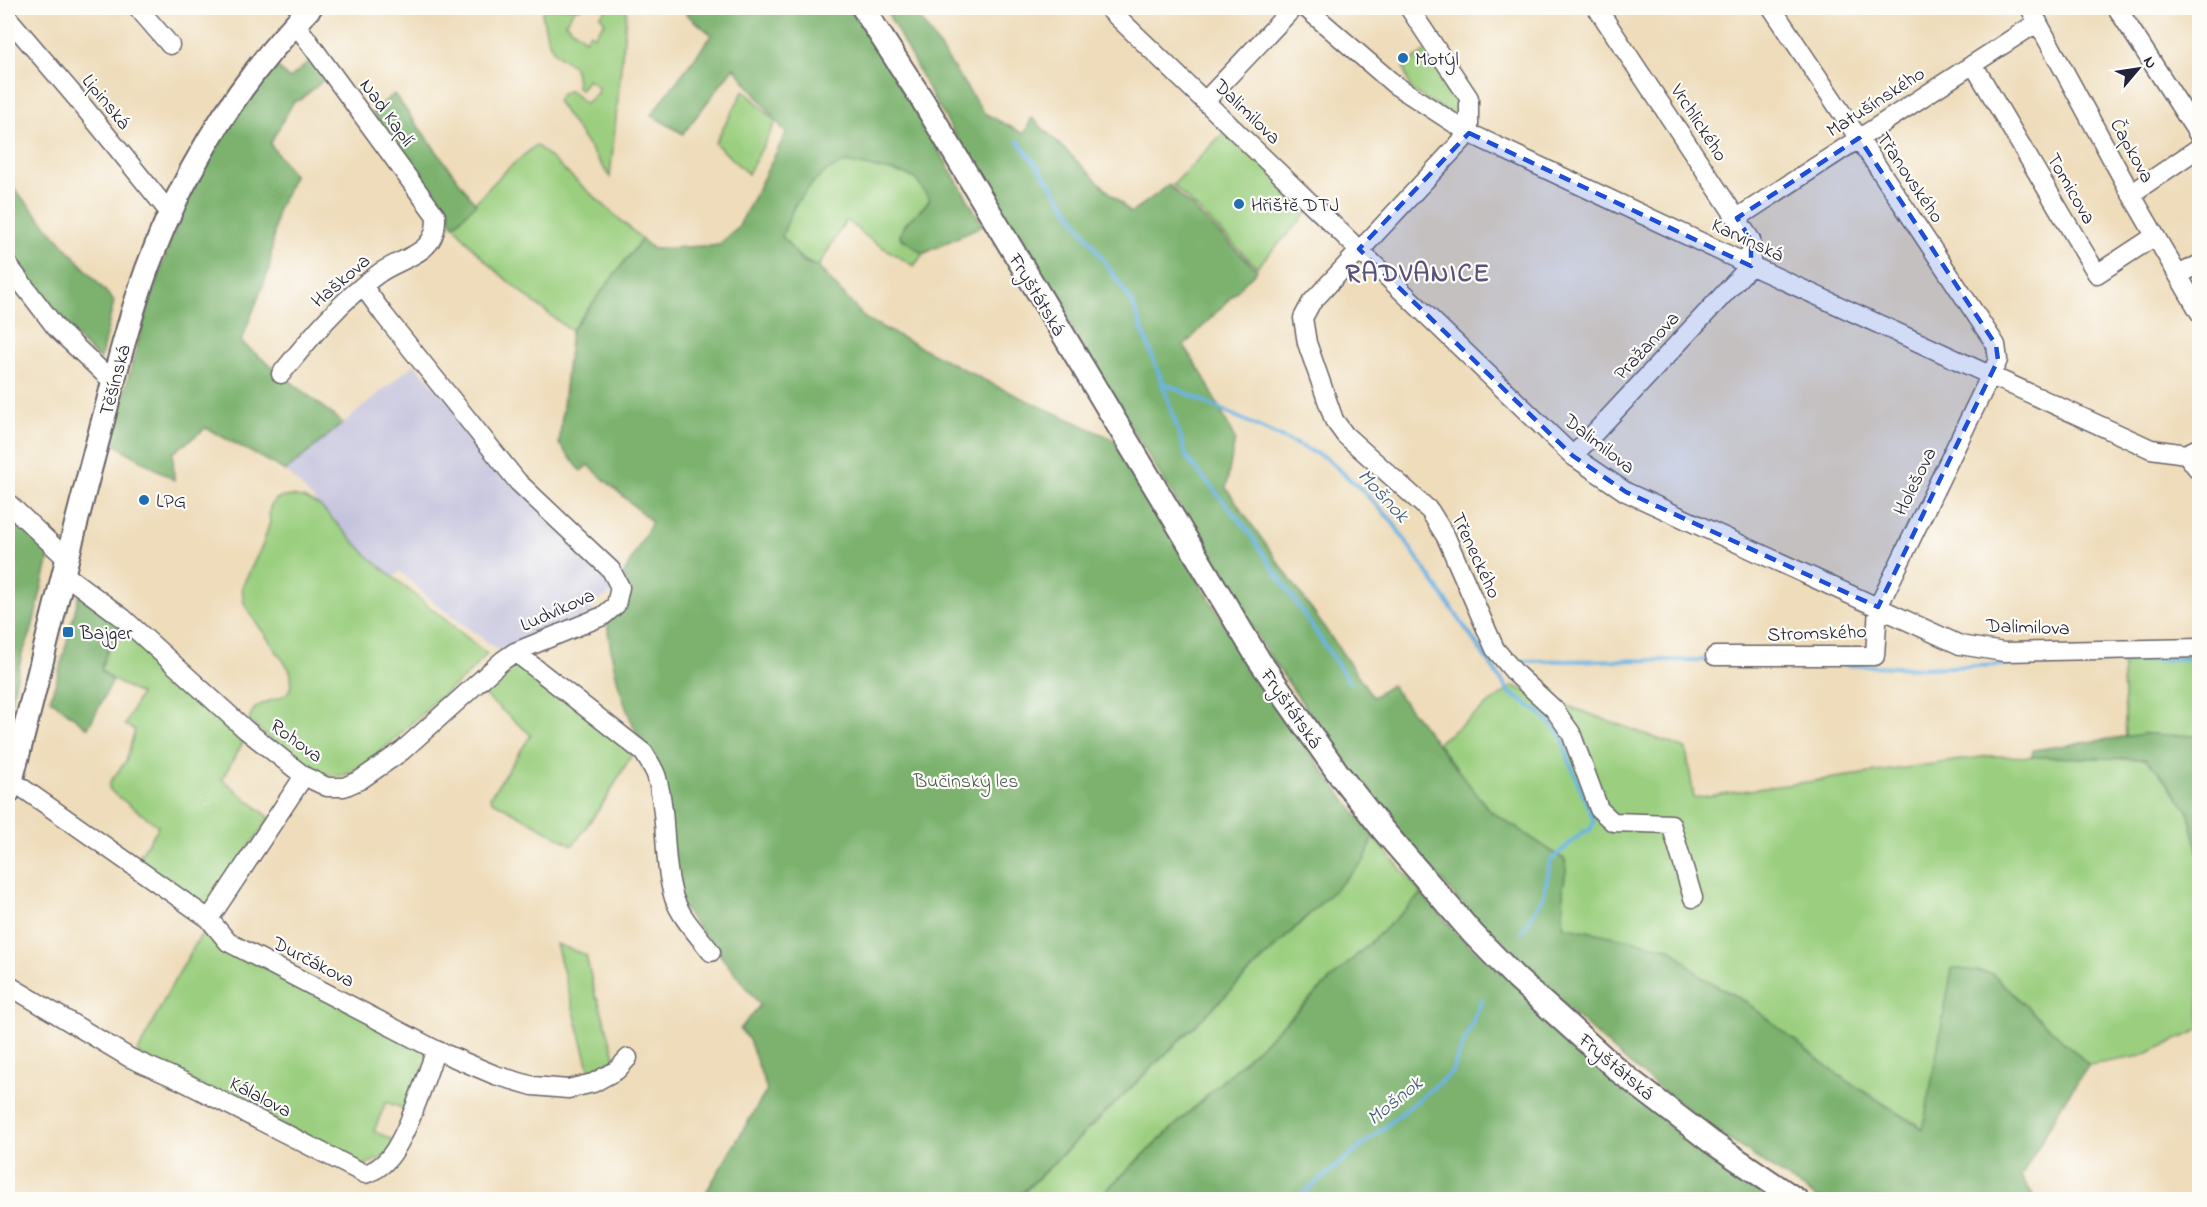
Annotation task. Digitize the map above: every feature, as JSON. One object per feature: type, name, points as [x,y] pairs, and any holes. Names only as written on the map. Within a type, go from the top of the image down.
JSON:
[{"type":"main road","name":"Fryštátská","points":[[863,8],[923,101],[1259,660],[1338,773],[1383,830],[1473,934],[1517,979],[1620,1072],[1710,1141],[1797,1200]]},
{"type":"main road","name":"Fryštátská","points":[[875,8],[923,101]]},
{"type":"main road","name":"Těšínská","points":[[9,787],[113,382],[140,289],[181,188],[213,131],[248,81],[302,15]]},
{"type":"street","points":[[138,8],[170,45]]},
{"type":"street","points":[[1205,101],[1293,8]]},
{"type":"street","name":"Karvinská","points":[[1306,8],[1395,85],[1469,133],[1751,266],[2151,448],[2193,450]]},
{"type":"street","points":[[1409,8],[1469,98],[1469,133]]},
{"type":"street","name":"Vrchlického","points":[[1597,8],[1751,240],[1751,266]]},
{"type":"street","name":"Třanovského","points":[[1772,8],[1996,345],[1998,360],[1991,374]]},
{"type":"street","points":[[2118,8],[2199,137]]},
{"type":"street","name":"Dalimilova","points":[[1116,10],[1205,101],[1573,456],[1626,492],[1960,645],[2004,652],[2199,648]]},
{"type":"street","name":"Nad Kaplí","points":[[302,15],[436,216],[436,230]]},
{"type":"street","name":"Matušínského","points":[[1737,218],[1973,64],[2034,15]]},
{"type":"street","name":"Čapkova","points":[[2034,15],[2131,194],[2199,313]]},
{"type":"street","name":"Lipinská","points":[[8,18],[170,213]]},
{"type":"street","name":"Tomicova","points":[[1973,64],[2097,274],[2155,236]]},
{"type":"street","name":"Třeneckého","points":[[1469,133],[1311,303],[1303,318],[1307,343],[1334,420],[1345,435],[1430,511],[1446,537],[1495,649],[1516,674],[1554,709],[1571,733],[1599,809],[1613,822],[1671,824],[1693,898]]},
{"type":"street","points":[[2131,194],[2199,147]]},
{"type":"street","name":"Haškova","points":[[281,374],[309,339],[363,286],[380,273],[426,247],[436,230]]},
{"type":"street","points":[[2178,275],[2199,264]]},
{"type":"street","points":[[8,265],[57,329],[113,382]]},
{"type":"street","name":"Pražanova","points":[[1573,456],[1751,266]]},
{"type":"street","name":"Ludvíkova","points":[[363,286],[518,482],[611,570],[620,587],[616,605],[603,616],[515,652],[644,753],[656,775],[661,797],[667,862],[675,899],[680,911],[711,952]]},
{"type":"street","name":"Holešova","points":[[1878,607],[1991,374]]},
{"type":"street","points":[[2193,450],[2199,472]]},
{"type":"street","name":"Rohova","points":[[8,503],[65,566],[246,730],[303,777],[327,788],[344,787],[360,780],[402,751],[501,661],[515,652]]},
{"type":"street","name":"Stromského","points":[[1715,656],[1875,656],[1878,607]]},
{"type":"street","points":[[210,919],[303,777]]},
{"type":"street","name":"Durčákova","points":[[9,787],[210,919],[228,942],[436,1050],[495,1075],[532,1086],[568,1089],[593,1083],[617,1070],[628,1058]]},
{"type":"street","name":"Kálalova","points":[[8,985],[130,1058],[182,1081],[365,1174],[377,1170],[399,1143],[436,1050]]},
{"type":"highlighted area","points":[[1469,133],[1751,266],[1751,240],[1737,218],[1859,138],[1996,345],[1998,360],[1878,607],[1626,492],[1573,456],[1359,249]]},
{"type":"shaded area","points":[[414,364],[605,570],[615,591],[588,606],[594,612],[502,653],[428,598],[400,571],[394,577],[370,558],[286,471]]},
{"type":"green space","points":[[548,8],[582,8],[575,9],[565,23],[585,39],[590,33],[594,36],[605,22],[600,16],[608,8],[627,8],[610,177],[557,101],[561,94],[570,90],[585,104],[597,93],[598,87],[588,79],[580,90],[577,87],[573,65],[563,60],[551,47],[542,13]]},
{"type":"green space","name":"Bučinský les","points":[[692,8],[850,8],[913,107],[983,225],[923,254],[900,236],[909,220],[930,199],[916,180],[906,174],[846,162],[825,172],[812,184],[794,206],[782,236],[802,261],[818,267],[866,319],[998,387],[1113,439],[1250,666],[1329,779],[1374,837],[1364,861],[1016,1199],[702,1199],[767,1090],[749,1040],[740,1029],[760,1005],[682,907],[648,754],[625,706],[615,671],[607,618],[619,607],[627,580],[623,575],[652,522],[588,465],[581,471],[559,444],[571,331],[642,239],[653,249],[718,245],[738,228],[786,133],[734,67],[683,134],[651,115],[712,35],[686,14]]},
{"type":"green space","points":[[885,8],[917,8],[915,11],[984,113],[1024,134],[1032,118],[1131,213],[1169,185],[1257,270],[1184,346],[1204,377],[1235,439],[1226,488],[1373,697],[1391,685],[1489,810],[1565,860],[1563,926],[1672,949],[1701,977],[1746,1002],[1838,1075],[1923,1129],[1952,968],[1991,973],[2089,1065],[2065,1099],[2021,1177],[2035,1199],[1819,1199],[1717,1132],[1628,1063],[1525,970],[1481,926],[1391,823],[1347,766],[1268,654],[932,96]]},
{"type":"green space","points":[[1431,48],[1462,96],[1463,122],[1411,90],[1403,66]]},
{"type":"green space","points":[[311,60],[325,79],[300,100],[294,101],[270,144],[294,176],[277,211],[269,270],[241,342],[343,423],[286,471],[206,428],[173,453],[174,480],[111,442],[160,271],[201,173],[235,117],[275,64],[289,79]]},
{"type":"green space","points":[[744,90],[776,122],[748,174],[715,143]]},
{"type":"green space","points":[[394,94],[476,204],[454,225],[372,112]]},
{"type":"green space","points":[[1227,129],[1310,210],[1257,267],[1173,185]]},
{"type":"green space","points":[[536,145],[642,239],[571,331],[494,269],[454,225],[504,172]]},
{"type":"green space","points":[[846,162],[906,174],[916,179],[930,199],[905,224],[900,236],[923,254],[914,266],[872,241],[848,221],[845,222],[818,267],[797,255],[781,236],[791,213],[805,191],[823,173]]},
{"type":"green space","points":[[8,182],[114,301],[100,360],[20,277],[8,285]]},
{"type":"green space","points":[[292,496],[306,499],[320,506],[370,558],[487,654],[465,677],[370,762],[343,776],[322,774],[296,761],[249,721],[253,711],[259,705],[283,696],[289,691],[291,683],[290,670],[244,603],[242,587],[263,544],[270,522],[271,505],[278,498]]},
{"type":"green space","points":[[15,518],[51,549],[8,715],[8,576],[15,561],[10,535]]},
{"type":"green space","points":[[79,595],[122,628],[115,631],[101,667],[102,672],[113,680],[88,728],[50,699]]},
{"type":"green space","points":[[122,628],[245,739],[222,779],[270,818],[206,907],[137,859],[158,826],[109,788],[110,782],[126,761],[135,730],[125,725],[140,694],[113,680],[101,669],[115,631]]},
{"type":"green space","points":[[2199,654],[2199,736],[2144,734],[2126,737],[2122,656]]},
{"type":"green space","points":[[514,666],[524,667],[634,751],[606,799],[572,845],[491,800],[490,797],[531,735],[477,689],[503,670]]},
{"type":"green space","points":[[1513,686],[1686,749],[1694,798],[1989,756],[2145,759],[2157,770],[2188,810],[2199,855],[2199,1030],[2141,1056],[2089,1065],[1991,973],[1924,1129],[1838,1075],[1746,1002],[1701,977],[1672,949],[1563,926],[1565,860],[1489,810],[1437,743]]},
{"type":"green space","points":[[2144,734],[2199,736],[2199,855],[2188,810],[2157,770],[2145,759],[2032,757],[2033,750]]},
{"type":"green space","points":[[1374,837],[1422,894],[1096,1199],[1016,1200],[1364,861]]},
{"type":"green space","points":[[1422,894],[1465,942],[1777,1200],[1096,1200]]},
{"type":"green space","points":[[202,933],[425,1049],[428,1056],[407,1110],[386,1102],[374,1131],[395,1141],[386,1156],[363,1166],[137,1054],[169,990]]},
{"type":"green space","points":[[556,944],[586,955],[596,999],[598,999],[617,1063],[592,1079]]},
{"type":"waterway","name":"Mošnok","points":[[1018,141],[1051,184],[1132,302],[1162,382],[1326,458],[1391,520],[1510,693],[1537,711],[1561,734],[1570,763],[1594,821],[1590,830],[1583,832],[1550,861],[1544,895],[1522,932]]},
{"type":"waterway","points":[[1162,382],[1187,458],[1246,528],[1350,683]]},
{"type":"waterway","points":[[1846,665],[1921,668],[2200,658]]},
{"type":"waterway","points":[[1517,661],[1710,660]]},
{"type":"waterway","name":"Mošnok","points":[[1295,1200],[1451,1073],[1482,1000]]},
{"type":"place","name":"Motýl","points":[[1403,58]]},
{"type":"place","name":"Hřiště DTJ","points":[[1239,204]]},
{"type":"place","name":"LPG","points":[[144,500]]},
{"type":"place","name":"Bajger","points":[[68,632]]},
{"type":"district","name":"RADVANICE","points":[[1418,272]]}]
